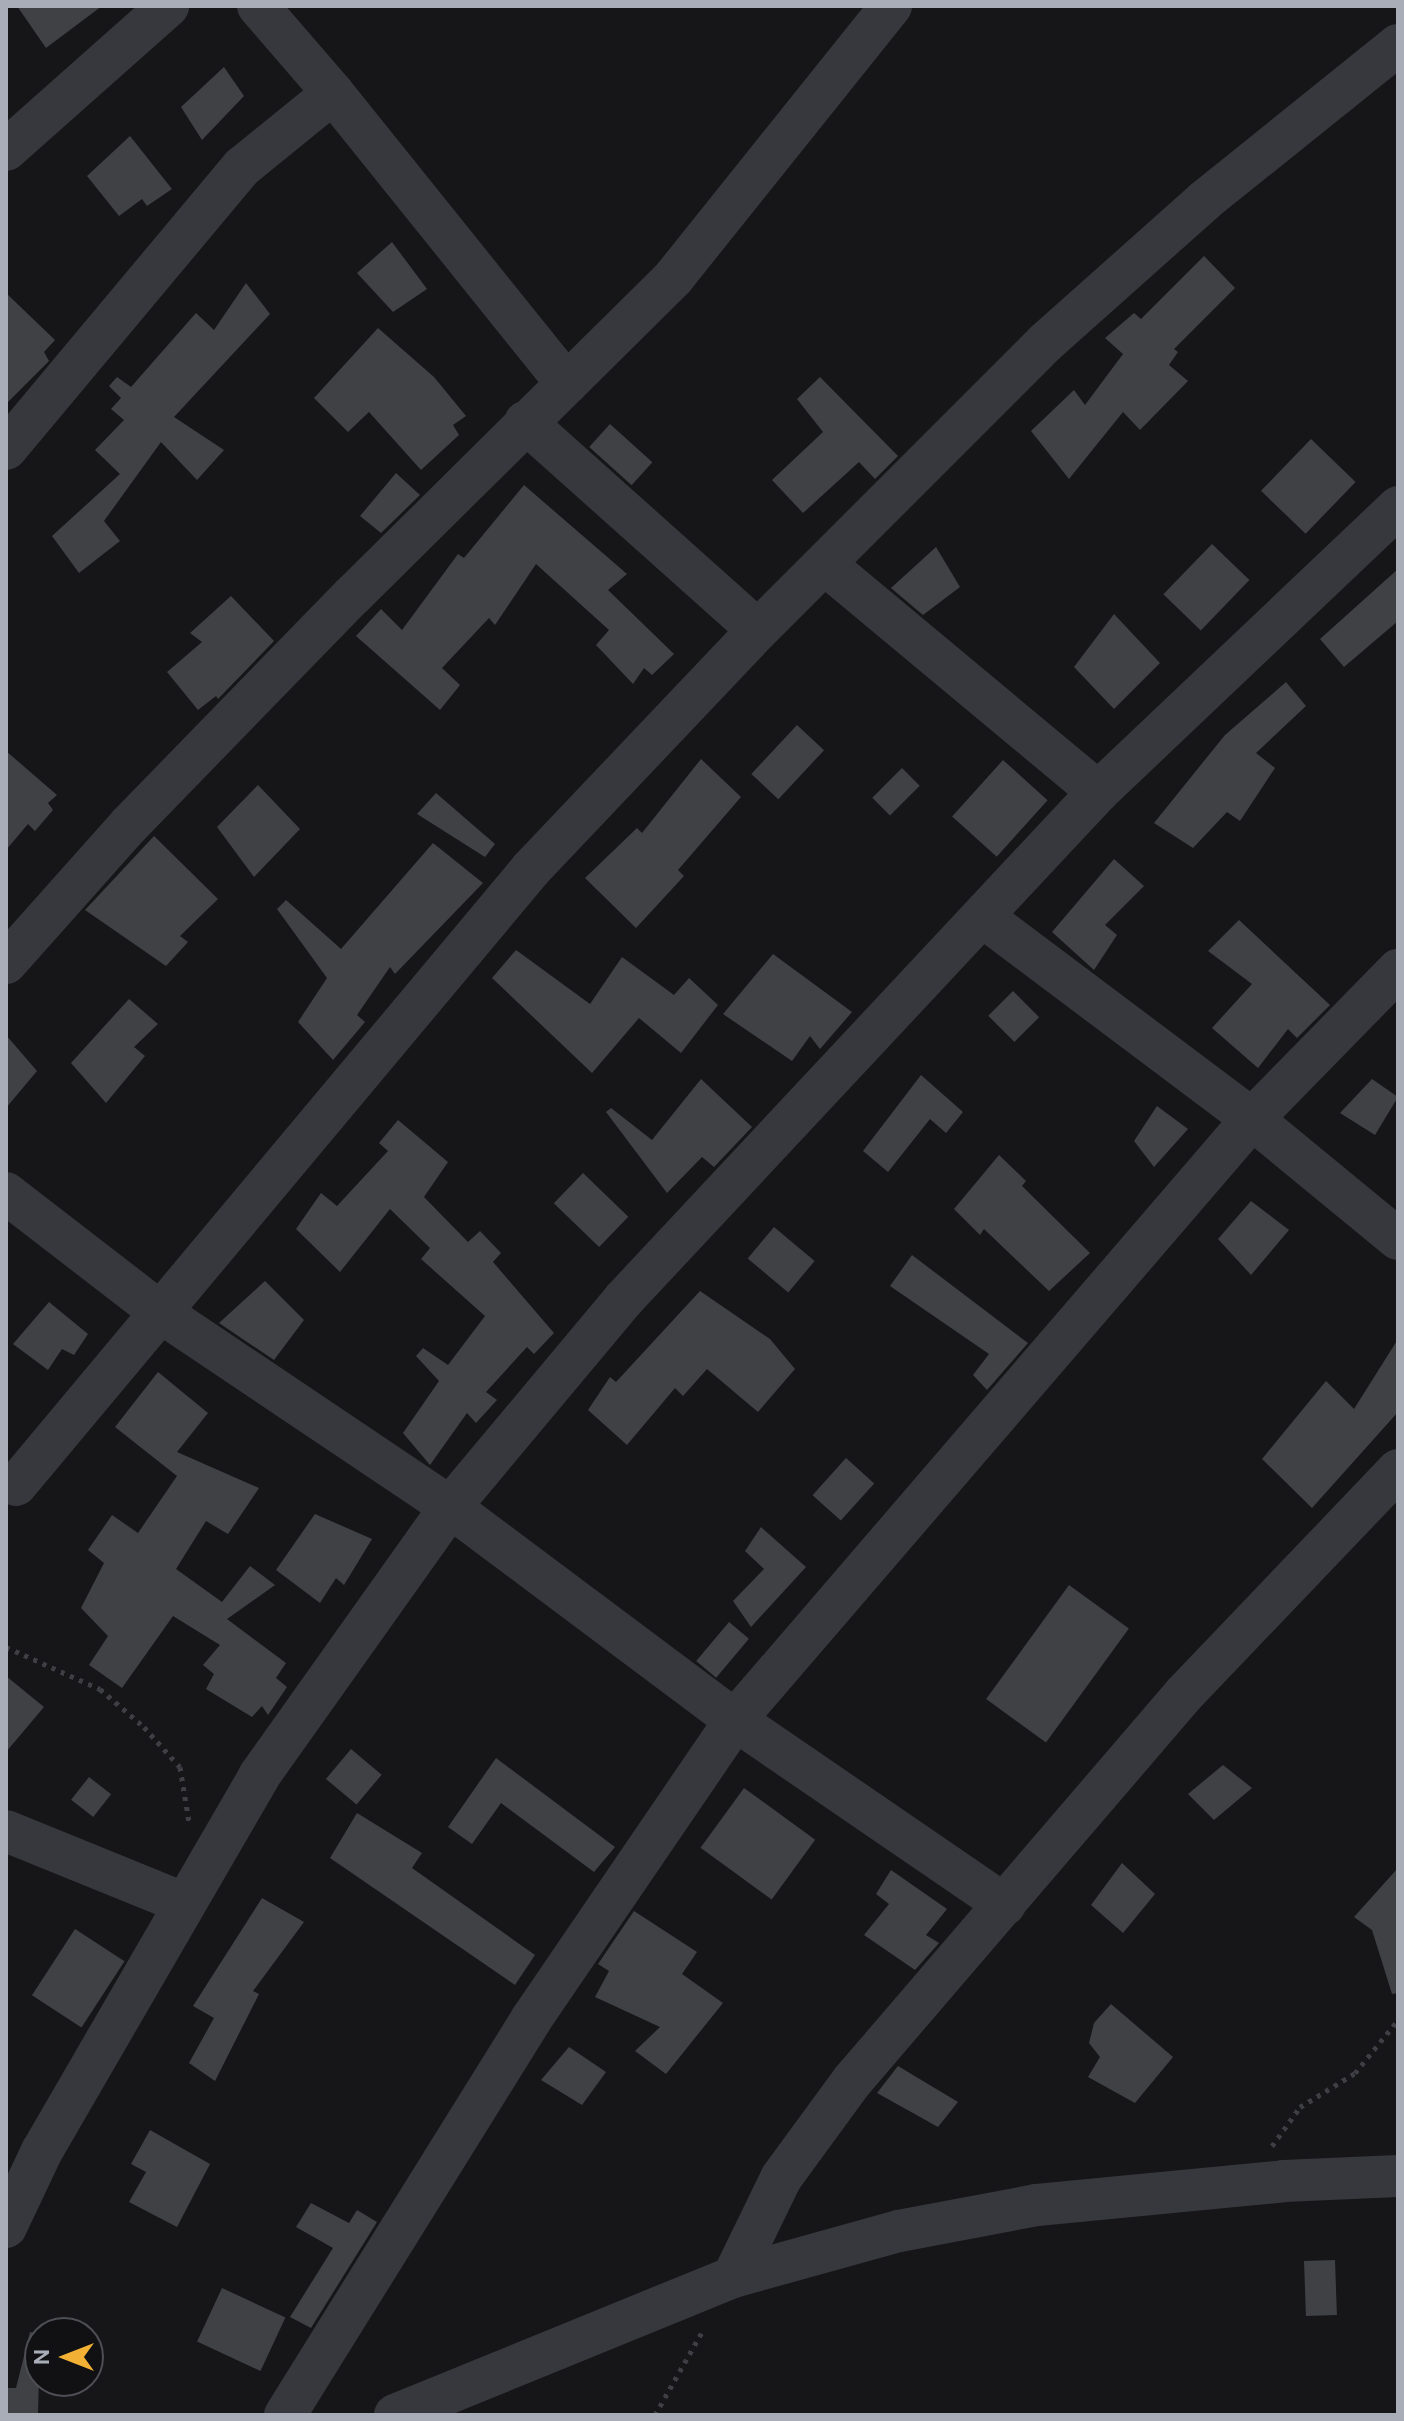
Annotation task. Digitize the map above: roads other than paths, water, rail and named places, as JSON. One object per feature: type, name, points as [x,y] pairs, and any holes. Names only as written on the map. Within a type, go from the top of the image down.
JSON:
[{"type":"street","points":[[6,150],[168,6]]},
{"type":"street","points":[[258,6],[333,93],[567,384]]},
{"type":"street","points":[[6,963],[129,825],[525,422],[674,277],[891,6]]},
{"type":"street","points":[[16,1485],[531,869],[758,630],[827,566],[1046,342],[1204,201],[1398,45]]},
{"type":"street","points":[[6,449],[242,167],[333,93]]},
{"type":"street","points":[[525,422],[758,630]]},
{"type":"street","points":[[6,2227],[42,2151],[259,1776],[450,1507],[623,1300],[1098,792],[1398,507]]},
{"type":"street","points":[[827,566],[1098,792]]},
{"type":"street","points":[[983,917],[1252,1119],[1398,1239]]},
{"type":"street","points":[[285,2415],[532,2018],[735,1720],[1252,1119],[1398,970]]},
{"type":"street","points":[[6,1193],[160,1312],[450,1507],[735,1720],[1005,1905]]},
{"type":"street","points":[[733,2277],[790,2166],[852,2081],[1184,1694],[1398,1470]]},
{"type":"street","points":[[6,1831],[183,1903]]},
{"type":"street","points":[[395,2415],[733,2277],[899,2231],[1037,2205],[1243,2185],[1398,2176]]}]
